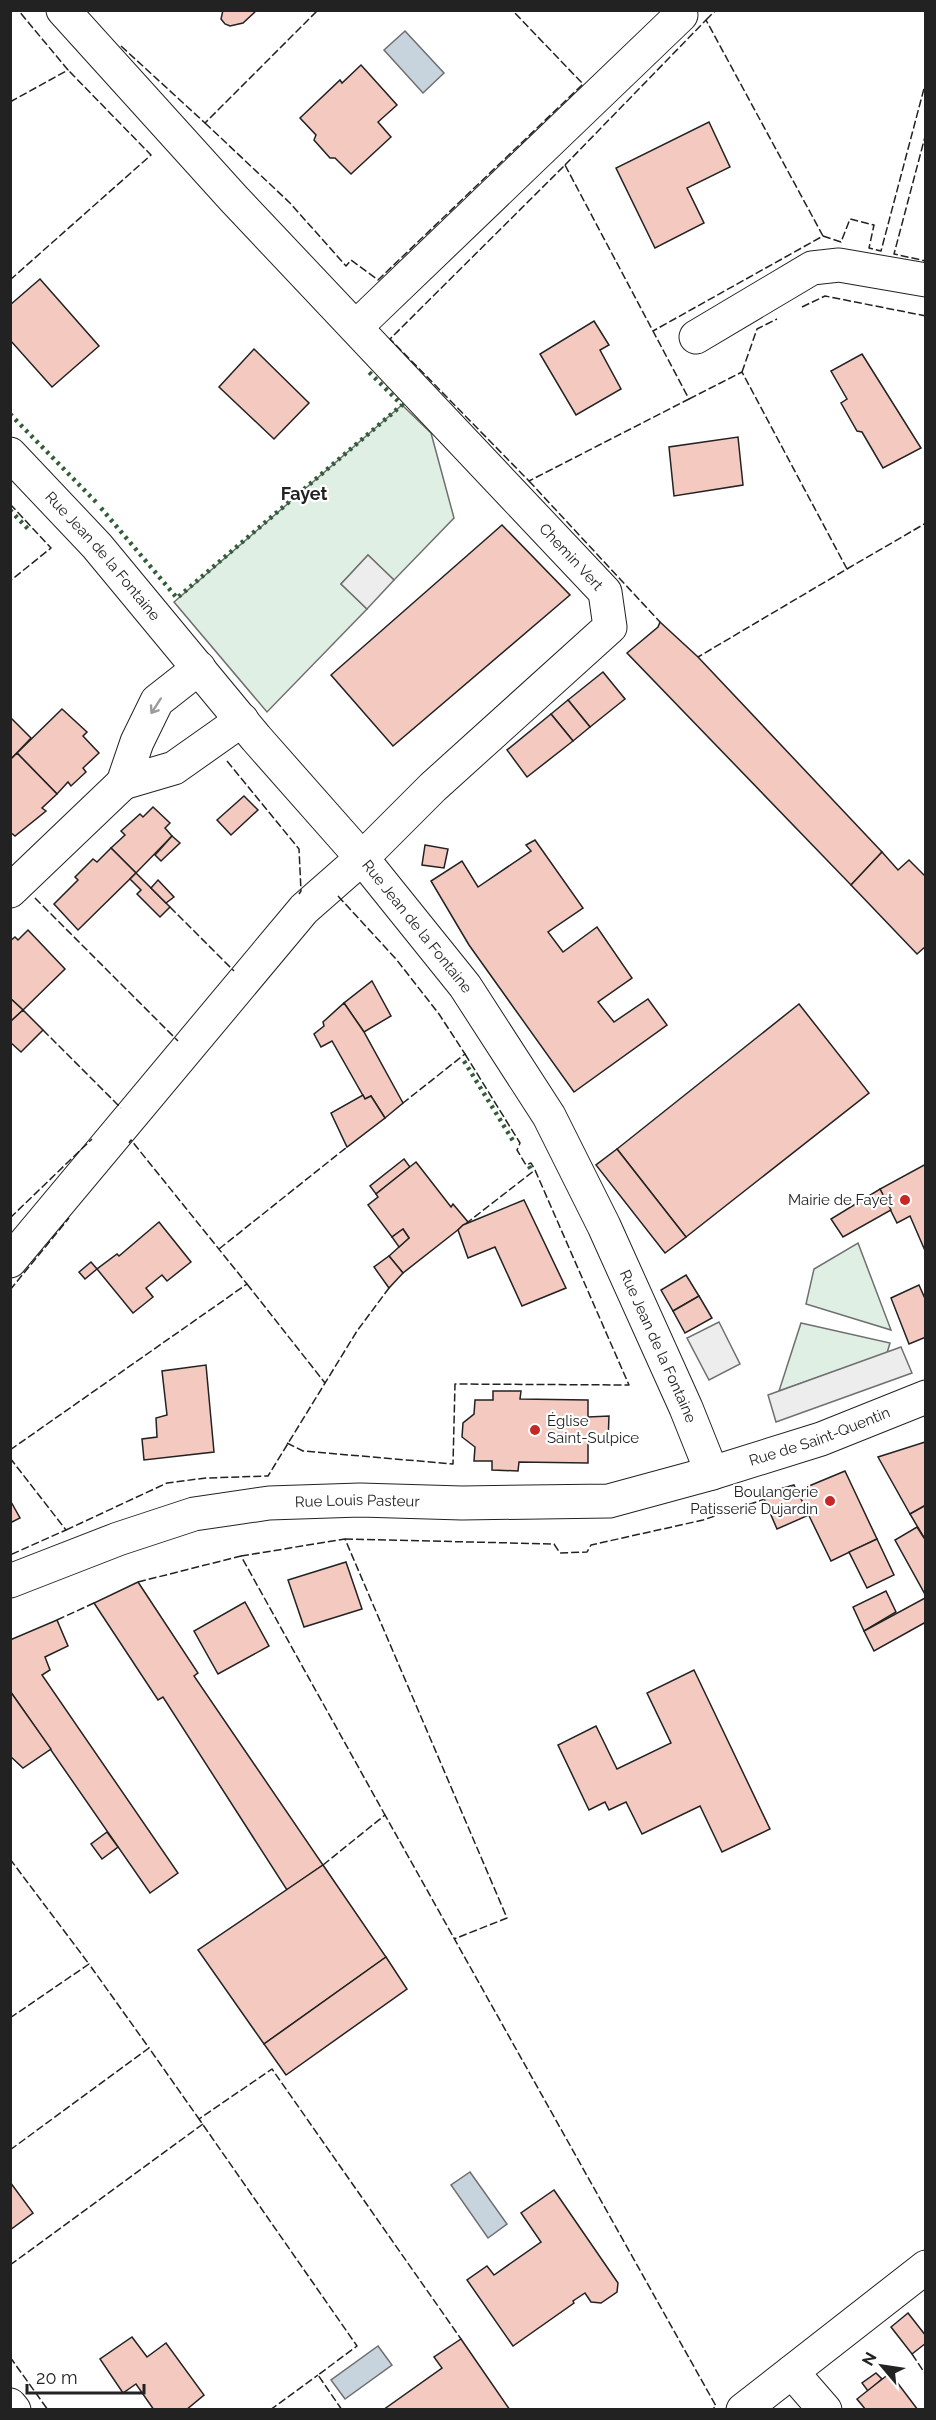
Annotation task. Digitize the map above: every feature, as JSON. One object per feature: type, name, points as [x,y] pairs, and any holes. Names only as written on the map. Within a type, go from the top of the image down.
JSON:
[{"type":"street","points":[[63,10],[234,199],[356,327],[681,15]]},
{"type":"street","points":[[696,337],[812,268],[839,265],[926,280]]},
{"type":"street","name":"Chemin Vert","points":[[356,327],[605,592],[610,627],[434,787],[362,858]]},
{"type":"street","name":"Rue Jean de la Fontaine","points":[[10,454],[97,546],[242,720],[362,858],[465,986],[549,1116],[604,1226],[686,1408],[712,1473]]},
{"type":"street","points":[[123,783],[136,742],[157,701],[199,668]]},
{"type":"street","points":[[10,891],[123,783],[174,768],[242,720]]},
{"type":"street","points":[[10,1261],[304,909],[362,858]]},
{"type":"street","name":"Rue de Saint-Quentin","points":[[712,1473],[821,1440],[926,1397]]},
{"type":"street","name":"Rue Louis Pasteur","points":[[10,1581],[118,1539],[204,1512],[269,1503],[348,1500],[462,1503],[609,1501],[712,1473]]},
{"type":"street","points":[[743,2409],[926,2267]]},
{"type":"street","points":[[792,2372],[825,2409]]},
{"type":"street","points":[[10,2405],[14,2409]]},
{"type":"green space","points":[[402,405],[431,433],[454,518],[394,580],[368,555],[341,584],[367,609],[267,712],[174,602]]},
{"type":"green space","points":[[858,1243],[891,1330],[806,1304],[814,1269]]},
{"type":"green space","points":[[801,1323],[890,1343],[887,1353],[779,1391]]},
{"type":"shaded area","points":[[405,31],[444,73],[423,93],[384,50]]},
{"type":"shaded area","points":[[368,555],[394,580],[367,609],[341,584]]},
{"type":"shaded area","points":[[719,1322],[740,1364],[709,1380],[687,1338]]},
{"type":"shaded area","points":[[901,1347],[912,1373],[776,1422],[768,1395]]},
{"type":"shaded area","points":[[470,2172],[507,2224],[488,2238],[451,2185]]},
{"type":"shaded area","points":[[378,2346],[392,2365],[345,2399],[331,2380]]},
{"type":"building","points":[[223,10],[256,11],[243,23],[230,26],[221,19]]},
{"type":"building","points":[[361,65],[397,105],[378,122],[391,137],[351,174],[335,158],[330,158],[314,140],[316,135],[300,118],[340,80],[342,83]]},
{"type":"building","points":[[709,122],[730,167],[687,188],[704,223],[655,248],[616,168]]},
{"type":"building","points":[[40,279],[99,346],[52,387],[10,340],[10,305]]},
{"type":"building","points":[[594,321],[609,345],[600,350],[621,389],[576,415],[540,354]]},
{"type":"building","points":[[254,349],[309,403],[274,439],[219,387]]},
{"type":"building","points":[[862,354],[921,448],[883,468],[862,432],[857,431],[841,403],[847,399],[831,371]]},
{"type":"building","points":[[738,437],[743,485],[674,496],[669,447]]},
{"type":"building","points":[[502,525],[570,595],[393,746],[331,675]]},
{"type":"building","points":[[660,622],[698,657],[882,852],[851,885],[627,653],[658,627]]},
{"type":"building","points":[[603,672],[625,699],[590,727],[568,700]]},
{"type":"building","points":[[568,700],[590,727],[573,741],[551,714]]},
{"type":"building","points":[[62,709],[87,732],[83,736],[99,753],[83,768],[86,772],[71,786],[68,782],[57,794],[17,753]]},
{"type":"building","points":[[551,714],[573,741],[527,777],[507,750]]},
{"type":"building","points":[[10,717],[31,738],[10,760]]},
{"type":"building","points":[[17,753],[57,794],[42,808],[46,811],[15,836],[10,832],[10,760]]},
{"type":"building","points":[[244,796],[258,810],[231,835],[217,820]]},
{"type":"building","points":[[153,807],[170,823],[165,828],[172,836],[136,873],[111,848],[125,835],[121,831],[140,814],[143,817]]},
{"type":"building","points":[[172,836],[180,843],[161,861],[155,855]]},
{"type":"building","points":[[535,840],[583,908],[548,932],[563,952],[597,927],[632,978],[598,1002],[614,1022],[648,999],[667,1025],[574,1092],[469,945],[431,881],[462,861],[478,887],[531,851],[526,845]]},
{"type":"building","points":[[425,845],[448,849],[444,868],[422,865]]},
{"type":"building","points":[[111,848],[136,873],[78,930],[54,904],[78,880],[75,877],[93,859],[97,862]]},
{"type":"building","points":[[882,852],[898,870],[909,860],[926,877],[926,946],[917,954],[851,885]]},
{"type":"building","points":[[136,873],[170,907],[160,917],[137,894],[141,890],[130,879]]},
{"type":"building","points":[[158,880],[174,897],[166,903],[151,888]]},
{"type":"building","points":[[28,930],[65,969],[23,1010],[10,998],[10,941],[15,937],[18,940]]},
{"type":"building","points":[[372,981],[391,1016],[364,1032],[344,1003]]},
{"type":"building","points":[[10,998],[23,1010],[10,1022]]},
{"type":"building","points":[[344,1003],[364,1032],[403,1103],[385,1118],[371,1096],[365,1099],[332,1041],[321,1047],[314,1034],[324,1026],[323,1022]]},
{"type":"building","points":[[799,1004],[869,1093],[686,1237],[617,1149]]},
{"type":"building","points":[[23,1010],[43,1030],[21,1052],[10,1042],[10,1022]]},
{"type":"building","points":[[363,1095],[365,1099],[371,1096],[385,1118],[347,1147],[331,1113]]},
{"type":"building","points":[[617,1149],[686,1237],[665,1253],[596,1165]]},
{"type":"building","points":[[404,1159],[410,1167],[376,1194],[370,1186]]},
{"type":"building","points":[[416,1162],[451,1207],[453,1204],[468,1222],[403,1273],[389,1256],[409,1238],[403,1229],[392,1237],[368,1205],[378,1197],[376,1194]]},
{"type":"building","name":"Mairie de Fayet","points":[[926,1164],[926,1253],[910,1216],[897,1223],[880,1189]]},
{"type":"building","points":[[880,1189],[891,1210],[843,1237],[831,1219]]},
{"type":"building","points":[[524,1200],[566,1288],[522,1306],[495,1247],[468,1258],[458,1230],[463,1225]]},
{"type":"building","points":[[159,1222],[191,1262],[167,1281],[162,1275],[146,1288],[153,1297],[133,1313],[97,1269],[117,1254],[119,1256]]},
{"type":"building","points":[[403,1229],[409,1238],[399,1247],[392,1237]]},
{"type":"building","points":[[389,1256],[403,1273],[389,1288],[374,1267]]},
{"type":"building","points":[[91,1262],[97,1269],[85,1279],[79,1272]]},
{"type":"building","points":[[686,1275],[699,1296],[673,1311],[661,1290]]},
{"type":"building","points":[[919,1285],[926,1301],[926,1337],[909,1344],[891,1298]]},
{"type":"building","points":[[699,1296],[712,1318],[685,1333],[673,1311]]},
{"type":"building","points":[[206,1365],[214,1452],[144,1460],[142,1439],[157,1437],[156,1418],[167,1415],[162,1371]]},
{"type":"building","name":"Église Saint-Sulpice","points":[[493,1391],[521,1391],[520,1399],[588,1400],[588,1417],[609,1416],[608,1442],[588,1443],[588,1463],[519,1462],[518,1471],[492,1470],[492,1461],[474,1461],[475,1447],[462,1437],[463,1423],[474,1414],[475,1400],[493,1400]]},
{"type":"building","points":[[925,1442],[926,1505],[910,1514],[878,1457]]},
{"type":"building","points":[[845,1471],[877,1539],[831,1561],[797,1491]]},
{"type":"building","points":[[794,1485],[809,1515],[777,1529],[762,1494]]},
{"type":"building","points":[[10,1500],[20,1518],[10,1523]]},
{"type":"building","points":[[926,1505],[926,1541],[910,1514]]},
{"type":"building","points":[[917,1527],[926,1541],[926,1596],[895,1540]]},
{"type":"building","points":[[877,1539],[894,1575],[867,1588],[849,1552]]},
{"type":"building","points":[[346,1562],[362,1609],[304,1627],[288,1580]]},
{"type":"building","points":[[138,1582],[198,1673],[194,1676],[323,1865],[287,1890],[163,1697],[158,1700],[94,1603]]},
{"type":"building","points":[[886,1591],[896,1612],[864,1631],[853,1607]]},
{"type":"building","points":[[925,1598],[926,1622],[874,1651],[864,1631]]},
{"type":"building","points":[[245,1602],[269,1646],[218,1674],[194,1631]]},
{"type":"building","points":[[57,1620],[68,1646],[45,1657],[50,1670],[42,1675],[178,1873],[150,1893],[10,1691],[10,1640]]},
{"type":"building","points":[[694,1670],[770,1829],[722,1852],[700,1806],[642,1834],[626,1802],[609,1810],[605,1802],[589,1810],[558,1745],[596,1726],[617,1769],[671,1743],[647,1693]]},
{"type":"building","points":[[10,1691],[51,1749],[23,1768],[10,1756]]},
{"type":"building","points":[[107,1832],[118,1847],[102,1859],[91,1844]]},
{"type":"building","points":[[323,1865],[386,1957],[264,2044],[198,1950]]},
{"type":"building","points":[[386,1957],[407,1989],[286,2075],[264,2044]]},
{"type":"building","points":[[10,2182],[33,2213],[10,2230]]},
{"type":"building","points":[[554,2190],[618,2283],[617,2292],[601,2303],[591,2302],[585,2293],[513,2346],[467,2280],[487,2266],[494,2275],[541,2242],[521,2213]]},
{"type":"building","points":[[908,2313],[926,2336],[926,2343],[912,2354],[891,2327]]},
{"type":"building","points":[[132,2337],[147,2357],[166,2343],[204,2395],[186,2410],[154,2410],[136,2384],[123,2393],[100,2359]]},
{"type":"building","points":[[461,2339],[510,2410],[383,2410],[442,2368],[434,2357]]},
{"type":"building","points":[[876,2373],[882,2379],[868,2391],[862,2383]]},
{"type":"building","points":[[890,2373],[918,2410],[866,2410],[857,2399]]},
{"type":"hedge","points":[[101,508],[177,598],[402,405],[367,370]]},
{"type":"hedge","points":[[10,414],[97,503]]},
{"type":"hedge","points":[[10,510],[30,531]]},
{"type":"hedge","points":[[464,1061],[515,1144]]},
{"type":"hedge","points":[[529,1166],[531,1170]]},
{"type":"fence","points":[[10,102],[68,70],[18,10]]},
{"type":"fence","points":[[121,46],[205,123],[318,10]]},
{"type":"fence","points":[[205,123],[290,203],[346,266],[351,260],[378,280],[583,84],[512,10]]},
{"type":"fence","points":[[706,20],[716,10]]},
{"type":"fence","points":[[565,165],[706,20],[823,236],[653,331]]},
{"type":"fence","points":[[10,280],[151,155],[68,70]]},
{"type":"fence","points":[[823,236],[841,242],[850,219],[874,225],[869,248],[881,251],[926,81]]},
{"type":"fence","points":[[926,133],[894,254],[926,261]]},
{"type":"fence","points":[[565,165],[689,399],[529,481],[390,339],[565,165]]},
{"type":"fence","points":[[802,307],[825,296],[926,316]]},
{"type":"fence","points":[[742,372],[757,329],[777,319]]},
{"type":"fence","points":[[689,399],[742,372],[847,569],[698,657]]},
{"type":"fence","points":[[529,481],[660,622]]},
{"type":"fence","points":[[10,504],[51,548],[10,581]]},
{"type":"fence","points":[[847,569],[926,523]]},
{"type":"fence","points":[[227,761],[299,849],[301,891],[299,894]]},
{"type":"fence","points":[[338,896],[396,959],[439,1014],[465,1054],[403,1103]]},
{"type":"fence","points":[[35,898],[178,1041]]},
{"type":"fence","points":[[170,907],[234,971]]},
{"type":"fence","points":[[43,1030],[121,1108]]},
{"type":"fence","points":[[465,1054],[520,1143],[517,1150],[526,1165],[531,1163],[535,1170]]},
{"type":"fence","points":[[10,1218],[92,1139]]},
{"type":"fence","points":[[10,1450],[247,1284],[131,1140],[129,1143]]},
{"type":"fence","points":[[219,1249],[347,1147]]},
{"type":"fence","points":[[287,1443],[303,1451],[453,1464],[455,1384],[629,1385],[535,1170],[468,1222]]},
{"type":"fence","points":[[10,1290],[69,1218]]},
{"type":"fence","points":[[247,1284],[325,1383]]},
{"type":"fence","points":[[66,1530],[167,1483],[206,1478],[268,1476],[357,1331],[389,1288]]},
{"type":"fence","points":[[10,1458],[66,1530],[10,1555]]},
{"type":"fence","points":[[345,1539],[554,1544],[560,1553],[587,1552],[591,1545],[703,1520],[765,1499]]},
{"type":"fence","points":[[241,1556],[345,1539],[507,1918],[454,1939]]},
{"type":"fence","points":[[138,1582],[241,1556],[385,1815]]},
{"type":"fence","points":[[57,1620],[94,1603]]},
{"type":"fence","points":[[323,1865],[385,1815],[716,2406],[712,2410]]},
{"type":"fence","points":[[10,1859],[89,1964]]},
{"type":"fence","points":[[10,2018],[89,1964],[149,2048]]},
{"type":"fence","points":[[10,2150],[149,2048],[199,2119]]},
{"type":"fence","points":[[342,2410],[318,2375],[357,2346],[199,2119],[272,2069],[461,2339]]},
{"type":"fence","points":[[10,2265],[203,2124]]},
{"type":"fence","points":[[912,2354],[926,2375]]},
{"type":"fence","points":[[10,2357],[48,2410]]},
{"type":"fence","points":[[270,2410],[318,2375]]},
{"type":"place","name":"Mairie de Fayet","points":[[905,1200]]},
{"type":"place","name":"Église Saint-Sulpice","points":[[535,1430]]},
{"type":"place","name":"Boulangerie Patisserie Dujardin","points":[[830,1501]]},
{"type":"district","name":"Fayet","points":[[304,494]]}]
